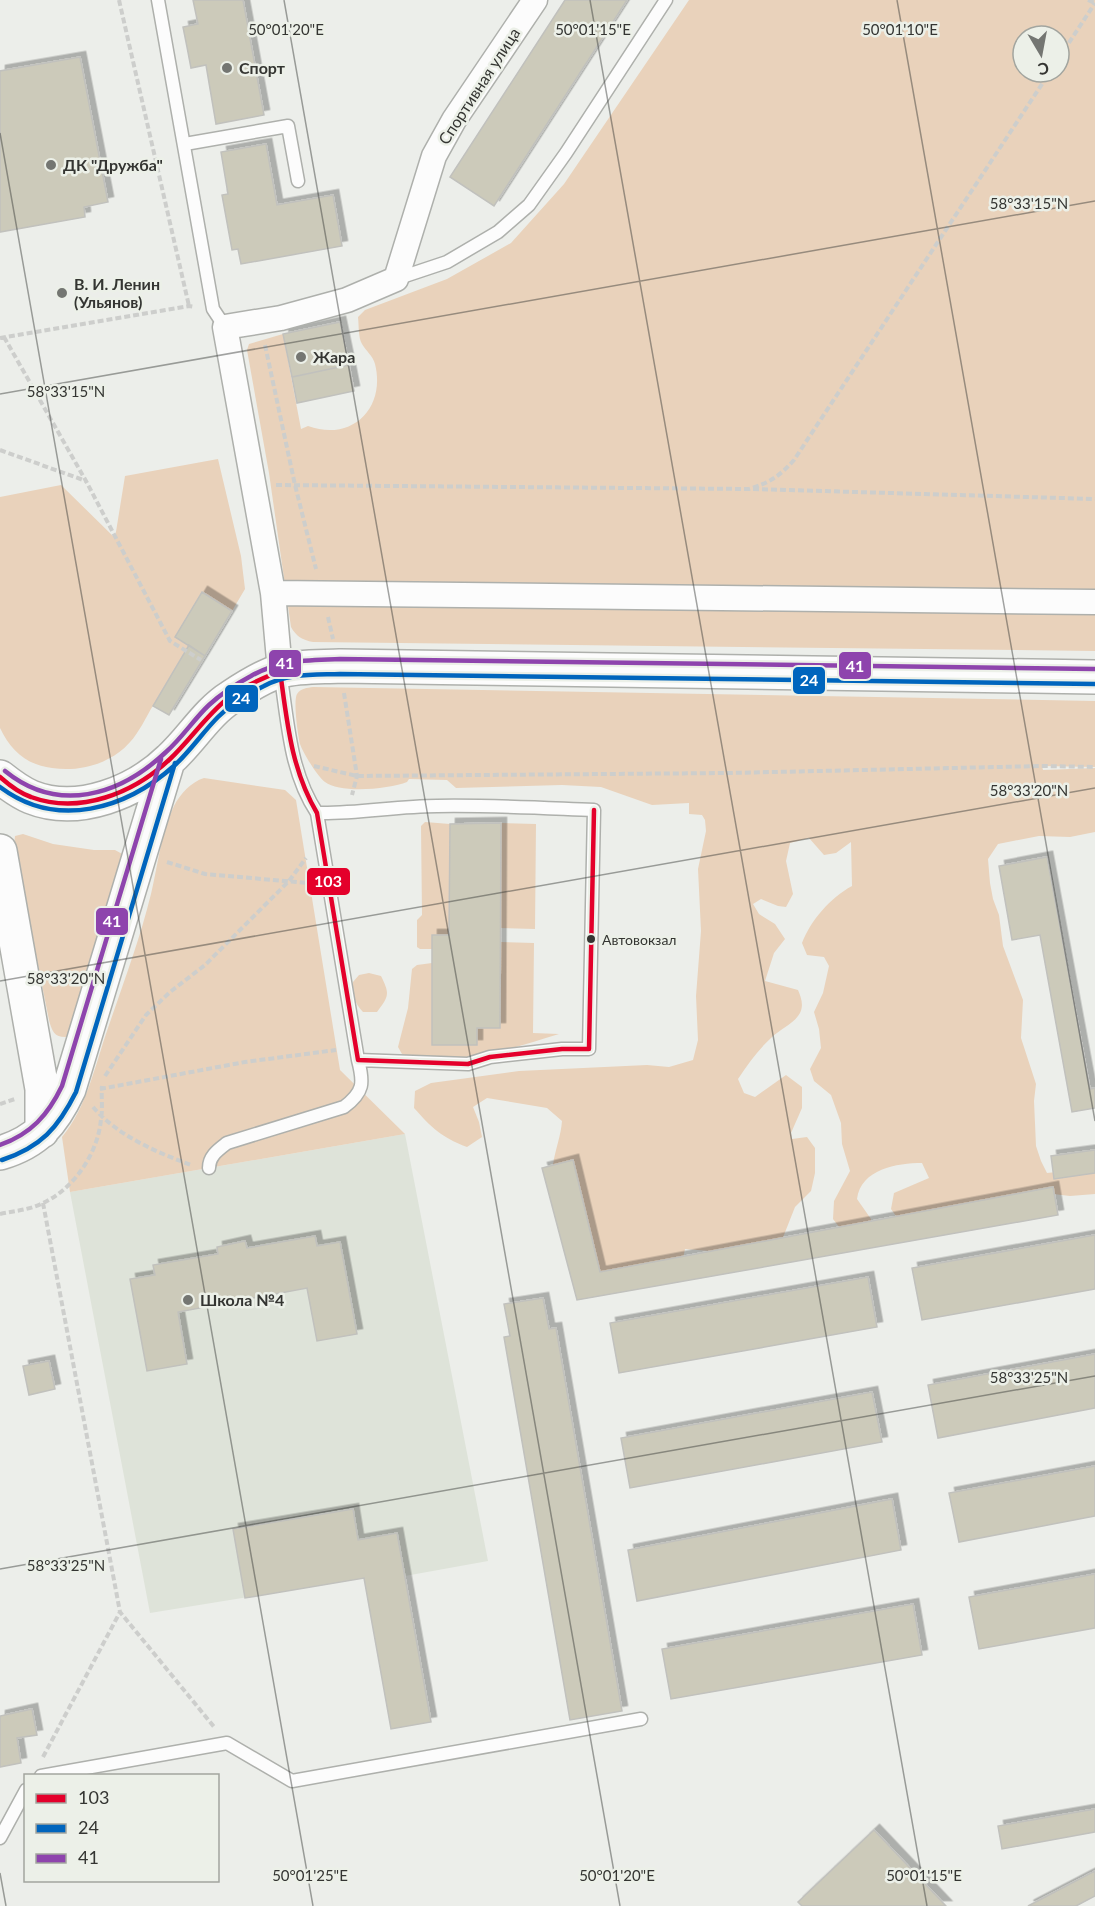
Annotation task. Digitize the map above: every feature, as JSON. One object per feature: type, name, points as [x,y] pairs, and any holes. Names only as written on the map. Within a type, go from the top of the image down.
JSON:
[{"type":"main road","points":[[0,777],[15,789],[32,797],[65,803],[106,798],[133,787],[168,761],[228,699],[280,671],[340,666],[1095,677]]},
{"type":"main road","points":[[0,1153],[27,1143],[42,1131],[66,1090],[168,761]]},
{"type":"main road","points":[[0,851],[66,1090]]},
{"type":"street","name":"Спортивная улица","points":[[396,279],[434,156],[454,120],[535,0]]},
{"type":"street","points":[[280,671],[273,593],[225,327],[260,322],[347,300],[396,279]]},
{"type":"street","points":[[273,593],[1095,602]]},
{"type":"lane","points":[[158,0],[213,309],[225,327]]},
{"type":"lane","points":[[396,279],[447,262],[498,232],[529,205],[566,153],[666,0]]},
{"type":"lane","points":[[185,144],[288,126],[298,181]]},
{"type":"lane","points":[[209,1168],[209,1162],[214,1154],[227,1143],[344,1107],[356,1098],[363,1078],[358,1060],[317,813],[298,777],[280,671]]},
{"type":"lane","points":[[317,813],[344,814],[366,810],[436,806],[594,810],[589,1049],[562,1048],[500,1056],[468,1064],[358,1060]]},
{"type":"lane","points":[[40,1770],[227,1743],[292,1781],[641,1719]]},
{"type":"lane","points":[[0,1838],[24,1794]]},
{"type":"path","points":[[119,0],[189,306],[2,338],[86,481],[170,641],[201,660]]},
{"type":"path","points":[[1071,40],[1095,3],[1089,0]]},
{"type":"path","points":[[749,489],[766,484],[780,476],[794,460],[1042,84]]},
{"type":"path","points":[[260,322],[295,485],[340,666],[357,776],[354,791],[344,814]]},
{"type":"path","points":[[0,450],[86,481]]},
{"type":"path","points":[[254,486],[749,489],[1095,499]]},
{"type":"path","points":[[314,766],[357,776],[1095,767]]},
{"type":"path","points":[[0,1214],[43,1203],[53,1198],[70,1183],[86,1164],[97,1139],[102,1118],[102,1088],[105,1076],[146,1015],[204,965],[289,881],[305,859],[323,844]]},
{"type":"path","points":[[159,858],[205,874],[308,883]]},
{"type":"path","points":[[0,1104],[66,1090],[102,1088],[244,1062],[336,1050]]},
{"type":"path","points":[[66,1090],[89,1104],[102,1118],[127,1136],[194,1166]]},
{"type":"path","points":[[43,1203],[120,1612],[227,1743]]},
{"type":"path","points":[[40,1770],[120,1612]]},
{"type":"shaded area","points":[[689,0],[1095,0],[1095,651],[313,642],[297,635],[291,627],[269,473],[247,350],[249,344],[283,334],[301,429],[308,426],[324,430],[339,429],[351,425],[362,418],[370,407],[377,380],[374,361],[361,341],[358,317],[365,310],[447,279],[511,243],[564,184]]},
{"type":"shaded area","points":[[218,459],[241,556],[245,589],[232,611],[202,593],[175,637],[189,645],[140,729],[121,751],[100,763],[76,769],[52,768],[27,760],[9,744],[0,728],[0,497],[61,485],[115,538],[125,476]]},
{"type":"shaded area","points":[[313,687],[1095,701],[1095,767],[1042,766],[1043,770],[1095,768],[1095,832],[1070,837],[1039,836],[998,844],[988,859],[990,883],[999,915],[1003,946],[1023,1000],[1021,1038],[1036,1084],[1034,1101],[1036,1146],[1047,1173],[1095,1168],[1095,1194],[1070,1196],[1045,1193],[901,1223],[891,1209],[894,1193],[929,1178],[922,1163],[902,1164],[873,1174],[860,1189],[857,1199],[871,1219],[871,1235],[843,1232],[833,1219],[834,1201],[850,1171],[842,1144],[841,1123],[831,1095],[814,1081],[810,1069],[821,1048],[814,1012],[823,993],[829,966],[824,957],[807,955],[802,943],[822,910],[852,886],[851,842],[836,853],[824,855],[809,838],[790,843],[786,861],[793,894],[786,907],[761,899],[753,904],[759,914],[775,924],[785,939],[774,953],[765,981],[798,990],[802,1007],[794,1020],[762,1047],[738,1079],[744,1093],[755,1097],[786,1075],[802,1087],[802,1108],[791,1133],[792,1139],[807,1137],[815,1148],[815,1173],[811,1191],[795,1207],[780,1245],[728,1256],[710,1251],[685,1249],[681,1268],[591,1285],[553,1165],[562,1121],[547,1108],[487,1098],[473,1107],[482,1137],[467,1147],[444,1136],[420,1115],[414,1108],[415,1091],[431,1083],[519,1071],[647,1065],[669,1067],[693,1060],[698,1040],[696,996],[701,931],[698,869],[706,831],[705,820],[702,815],[689,814],[689,803],[652,805],[601,787],[562,785],[456,788],[447,780],[409,779],[399,785],[378,788],[353,789],[332,786],[325,782],[315,770],[299,740],[296,719],[297,694]]},
{"type":"shaded area","points":[[204,778],[285,790],[296,800],[340,1070],[405,1134],[70,1192],[62,1137],[78,1113],[94,1071],[142,928],[170,816],[176,802],[190,785]]},
{"type":"shaded area","points":[[425,822],[450,824],[449,935],[432,935],[432,949],[417,947],[417,920],[422,915],[421,826]]},
{"type":"shaded area","points":[[501,823],[536,824],[535,929],[500,928]]},
{"type":"shaded area","points":[[23,834],[53,844],[94,850],[115,850],[124,855],[68,1037],[55,1033],[49,1020],[14,845],[15,836]]},
{"type":"shaded area","points":[[500,942],[534,943],[533,1033],[559,1034],[501,1051],[461,1058],[421,1058],[402,1054],[398,1047],[408,1008],[412,969],[417,965],[432,963],[432,1044],[477,1045],[477,1028],[500,1028]]},
{"type":"shaded area","points":[[369,973],[381,976],[387,991],[386,998],[377,1012],[363,1012],[354,994],[353,982],[359,975]]},
{"type":"shaded area","points":[[405,1134],[488,1561],[405,1576],[364,1578],[150,1613],[70,1192]]},
{"type":"building","points":[[193,0],[243,0],[264,115],[216,124],[206,65],[191,68],[183,27],[198,24]]},
{"type":"building","points":[[565,0],[627,0],[494,206],[450,177]]},
{"type":"building","name":"ДК \"Дружба\"","points":[[80,57],[108,202],[84,207],[85,217],[0,232],[0,71]]},
{"type":"building","points":[[266,144],[277,205],[333,195],[342,246],[241,264],[238,249],[232,250],[222,195],[228,194],[221,152]]},
{"type":"building","points":[[340,322],[349,365],[292,377],[283,334]]},
{"type":"building","points":[[349,365],[354,391],[297,403],[292,377]]},
{"type":"building","points":[[202,592],[232,611],[205,656],[175,637]]},
{"type":"building","points":[[189,645],[205,656],[169,715],[153,706]]},
{"type":"building","points":[[501,823],[500,1028],[477,1028],[477,1045],[432,1045],[432,935],[449,935],[450,824]]},
{"type":"building","points":[[1047,857],[1090,1089],[1095,1088],[1095,1108],[1072,1112],[1040,935],[1012,940],[999,866]]},
{"type":"building","points":[[1095,1150],[1095,1173],[1054,1179],[1051,1156]]},
{"type":"building","points":[[573,1160],[600,1272],[1053,1187],[1058,1215],[577,1300],[542,1168]]},
{"type":"building","points":[[1095,1235],[1095,1289],[922,1320],[912,1268]]},
{"type":"building","name":"Школа №4","points":[[315,1236],[317,1246],[340,1242],[357,1334],[317,1341],[307,1288],[178,1312],[187,1364],[147,1371],[130,1279],[155,1275],[153,1265],[218,1254],[217,1247],[245,1241],[247,1248]]},
{"type":"building","points":[[868,1277],[877,1327],[619,1373],[610,1323]]},
{"type":"building","points":[[543,1298],[549,1329],[556,1328],[622,1711],[570,1720],[504,1337],[510,1336],[504,1304]]},
{"type":"building","points":[[1095,1354],[1095,1408],[938,1438],[928,1385]]},
{"type":"building","points":[[49,1361],[55,1389],[29,1395],[23,1366]]},
{"type":"building","points":[[872,1392],[882,1442],[630,1488],[621,1438]]},
{"type":"building","points":[[1095,1466],[1095,1516],[959,1542],[949,1493]]},
{"type":"building","points":[[892,1499],[901,1550],[637,1601],[628,1550]]},
{"type":"building","points":[[353,1509],[358,1540],[397,1533],[431,1722],[391,1729],[364,1578],[245,1598],[233,1529]]},
{"type":"building","points":[[1095,1574],[1095,1628],[979,1649],[969,1597]]},
{"type":"building","points":[[913,1604],[922,1655],[671,1699],[662,1649]]},
{"type":"building","points":[[32,1709],[37,1735],[17,1738],[21,1763],[0,1767],[0,1716]]},
{"type":"building","points":[[1095,1809],[1095,1832],[1002,1849],[998,1826]]},
{"type":"building","points":[[874,1830],[946,1906],[802,1906],[798,1902]]},
{"type":"building","points":[[1095,1871],[1095,1896],[1076,1906],[1028,1906]]},
{"type":"transit line","name":"41","points":[[5,771],[25,784],[46,792],[67,795],[88,794],[108,789],[148,767],[172,747],[209,705],[235,686],[272,667],[305,661],[340,659],[1095,669]]},
{"type":"transit line","name":"103","points":[[280,671],[291,744],[301,779],[317,813],[358,1060],[468,1064],[490,1057],[562,1049],[589,1049],[594,810]]},
{"type":"transit line","name":"103","points":[[0,777],[22,793],[50,802],[87,802],[105,798],[123,791],[156,771],[233,694],[280,671]]},
{"type":"transit line","name":"24","points":[[0,787],[22,800],[44,808],[68,811],[90,809],[113,803],[135,793],[175,765],[228,708],[273,682],[301,676],[340,674],[1095,684]]},
{"type":"transit line","name":"41","points":[[0,1145],[30,1129],[51,1106],[62,1086],[161,759]]},
{"type":"transit line","name":"24","points":[[2,1160],[27,1149],[47,1135],[62,1116],[76,1092],[175,763]]},
{"type":"place","name":"Спорт","points":[[227,68]]},
{"type":"place","name":"ДК \"Дружба\"","points":[[51,165]]},
{"type":"place","name":"В. И. Ленин (Ульянов)","points":[[62,293]]},
{"type":"place","name":"Жара","points":[[301,357]]},
{"type":"place","name":"Автовокзал","points":[[591,939]]},
{"type":"place","name":"Школа №4","points":[[188,1300]]}]
